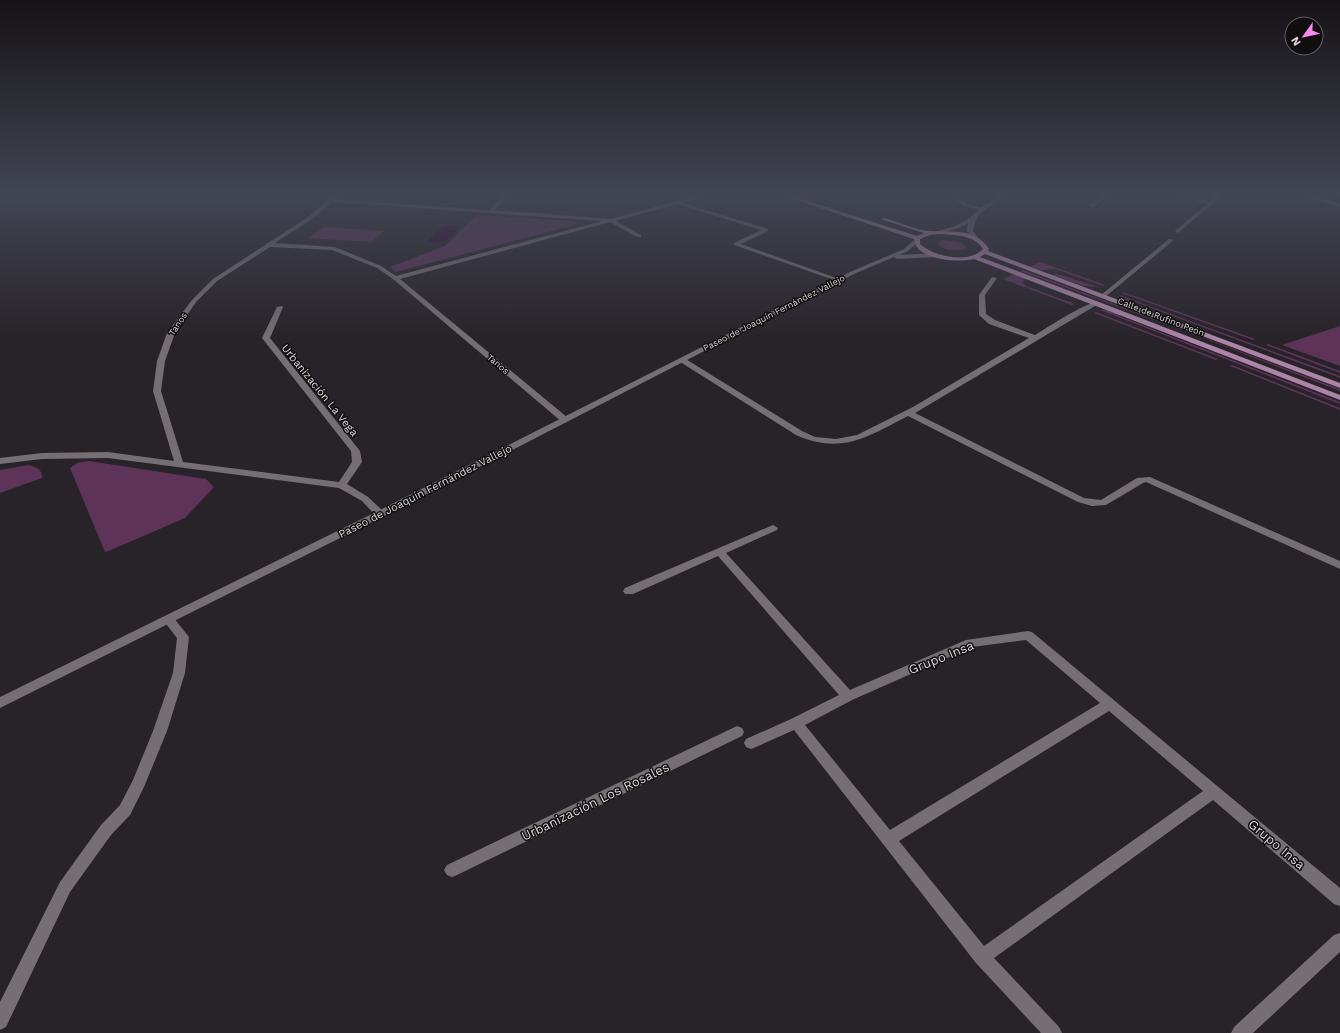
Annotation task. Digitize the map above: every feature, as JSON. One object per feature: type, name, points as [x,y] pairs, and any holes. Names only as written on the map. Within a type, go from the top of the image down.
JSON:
[{"type":"main road","points":[[917,243],[920,249],[935,255],[955,258],[974,257],[985,252],[985,245],[982,243]]},
{"type":"main road","name":"Calle de Rufino Peón","points":[[985,252],[1340,386]]},
{"type":"main road","name":"Calle de Rufino Peón","points":[[974,257],[1097,303],[1340,398]]},
{"type":"street","name":"Tanos","points":[[179,463],[157,391],[161,361],[171,332],[194,301],[215,280],[273,243]]},
{"type":"street","points":[[395,278],[524,243]]},
{"type":"street","points":[[738,243],[736,244],[839,280]]},
{"type":"street","name":"Paseo de Joaquín Fernández Vallejo","points":[[0,703],[380,514],[839,280],[906,250],[913,243]]},
{"type":"street","points":[[1103,296],[1167,243]]},
{"type":"street","name":"Tanos","points":[[270,245],[333,248],[379,267],[395,278],[565,420]]},
{"type":"street","name":"Paseo de Joaquín Fernández Vallejo","points":[[889,258],[935,255]]},
{"type":"street","points":[[994,278],[982,295],[984,315],[992,322],[1036,338]]},
{"type":"street","points":[[681,360],[799,433],[813,439],[836,442],[860,437],[909,413],[1080,311],[1097,303]]},
{"type":"street","name":"Urbanización La Vega","points":[[280,307],[266,338],[355,451],[357,462],[342,485]]},
{"type":"street","points":[[909,413],[1081,500],[1092,503],[1103,503],[1140,480],[1147,479],[1340,565]]},
{"type":"street","points":[[0,461],[42,456],[108,455],[342,485],[365,499],[380,514]]},
{"type":"street","points":[[628,591],[773,528]]},
{"type":"street","points":[[720,552],[848,696]]},
{"type":"street","points":[[0,1021],[65,887],[106,830],[125,810],[139,783],[160,732],[179,673],[183,637],[169,620]]},
{"type":"street","name":"Grupo Insa","points":[[750,743],[796,723],[848,696],[970,644],[1028,635],[1340,898]]},
{"type":"street","points":[[888,839],[1110,704]]},
{"type":"street","points":[[796,723],[982,957],[1053,1033]]},
{"type":"street","name":"Urbanización Los Rosales","points":[[452,870],[738,732]]},
{"type":"street","points":[[982,957],[1214,791]]},
{"type":"street","points":[[1240,1033],[1340,942]]},
{"type":"shaded area","points":[[448,243],[505,243],[396,272],[390,267],[445,246]]},
{"type":"shaded area","points":[[962,243],[967,247],[956,251],[948,250],[938,244]]},
{"type":"shaded area","points":[[1040,262],[1105,285],[1103,286],[1055,269],[1041,270],[1030,267]]},
{"type":"shaded area","points":[[1023,270],[1340,389],[1340,391],[1185,331],[1020,271]]},
{"type":"shaded area","points":[[1014,274],[1025,278],[1023,283],[1026,286],[1075,304],[1072,305],[1003,279]]},
{"type":"shaded area","points":[[1057,274],[1099,287],[1084,286],[1052,275]]},
{"type":"shaded area","points":[[1123,292],[1255,339],[1253,340],[1122,293]]},
{"type":"shaded area","points":[[1119,295],[1340,376],[1340,378],[1135,302],[1131,303],[1123,300]]},
{"type":"shaded area","points":[[1100,310],[1109,310],[1120,314],[1119,316],[1340,402],[1340,404]]},
{"type":"shaded area","points":[[1096,312],[1218,359],[1216,360],[1094,313]]},
{"type":"shaded area","points":[[1340,326],[1340,366],[1282,345]]},
{"type":"shaded area","points":[[1268,344],[1340,371],[1340,373],[1266,345]]},
{"type":"shaded area","points":[[1232,365],[1340,408],[1340,410],[1230,366]]},
{"type":"shaded area","points":[[89,461],[206,479],[214,487],[185,518],[105,552],[70,468],[77,463]]},
{"type":"shaded area","points":[[29,465],[40,471],[42,478],[0,493],[0,470]]}]
